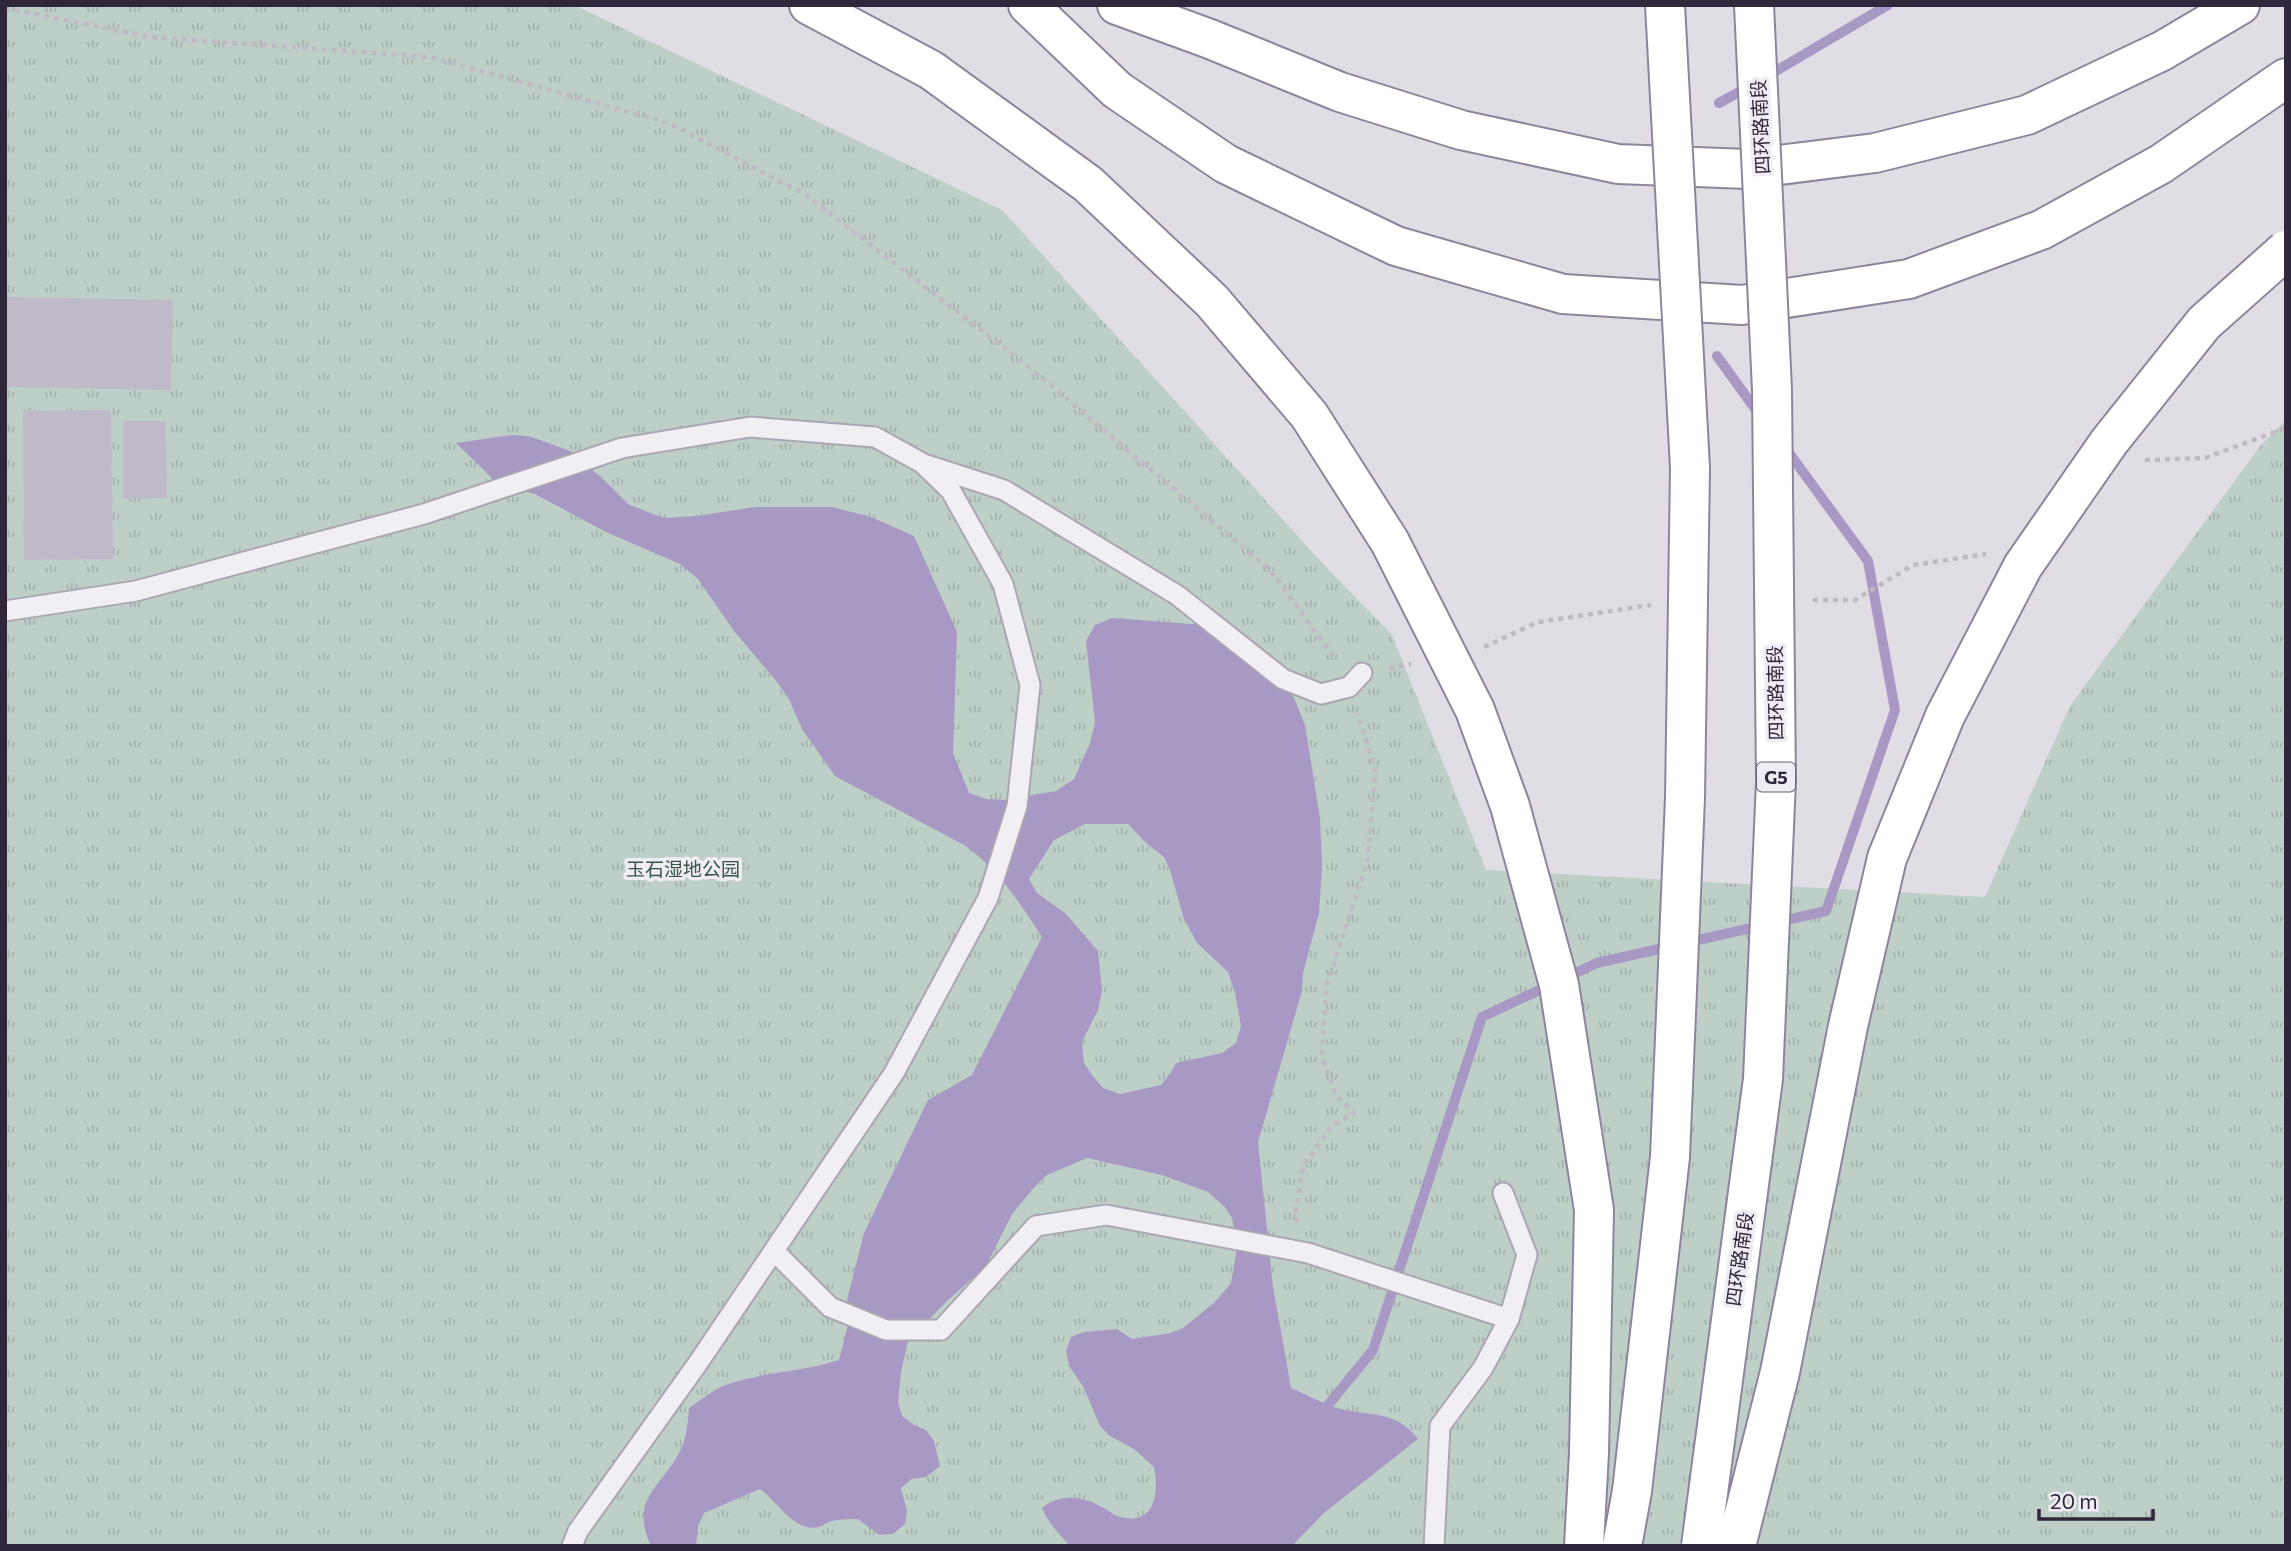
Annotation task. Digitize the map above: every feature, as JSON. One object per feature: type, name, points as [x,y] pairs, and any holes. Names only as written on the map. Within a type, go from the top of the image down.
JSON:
[{"type":"highway","points":[[809,5],[931,70],[1088,184],[1212,301],[1300,405],[1390,542],[1479,722],[1510,806],[1559,985],[1594,1210],[1590,1453],[1584,1546]]},
{"type":"highway","points":[[1028,5],[1117,90],[1226,164],[1396,246],[1563,294],[1742,305],[1909,279],[2041,230],[2161,164],[2286,78]]},
{"type":"highway","points":[[1117,5],[1210,39],[1340,92],[1437,122],[1618,164],[1748,169],[1875,153],[2026,115],[2162,51],[2240,5]]},
{"type":"highway","points":[[1655,5],[1672,110]]},
{"type":"highway","points":[[1622,1546],[1632,1491],[1670,1157],[1685,798],[1690,468],[1665,5]]},
{"type":"highway","name":"四环路南段","points":[[1702,1546],[1763,1079],[1776,781],[1772,390],[1754,5]]},
{"type":"highway","points":[[1736,1546],[1780,1372],[1849,1026],[1886,858],[1945,716],[2023,566],[2109,442],[2204,323],[2286,250]]},
{"type":"lane","points":[[5,611],[136,591],[424,514],[622,448],[750,426],[876,437],[919,463],[951,491],[1003,584],[1030,685],[1017,806],[988,898],[894,1073],[774,1251],[578,1531],[572,1546]]},
{"type":"lane","points":[[919,463],[1004,490],[1177,595],[1283,679],[1321,694],[1349,687],[1362,673]]},
{"type":"lane","points":[[1434,1546],[1440,1426],[1483,1368],[1509,1319],[1527,1255],[1503,1193]]},
{"type":"lane","points":[[774,1251],[830,1307],[886,1330],[941,1330],[1035,1226],[1105,1215],[1308,1253],[1509,1319]]},
{"type":"path","points":[[1802,600],[1855,600],[1896,575]]},
{"type":"path","points":[[1481,648],[1538,622],[1658,603]]},
{"type":"path","points":[[1362,673],[1416,663]]},
{"type":"green space","name":"玉石湿地公园","points":[[5,5],[574,5],[1002,210],[1326,567],[1392,635],[1486,870],[1985,897],[2070,706],[2261,445],[2286,420],[2286,1546],[5,1546]]},
{"type":"shaded area","points":[[512,435],[529,436],[570,451],[628,504],[663,518],[755,507],[832,507],[871,517],[914,536],[957,632],[953,753],[969,793],[986,799],[1004,800],[1056,791],[1074,779],[1090,743],[1095,722],[1086,641],[1095,625],[1112,618],[1218,626],[1273,670],[1294,698],[1305,725],[1320,818],[1322,866],[1319,913],[1303,973],[1302,991],[1258,1142],[1273,1287],[1291,1388],[1337,1408],[1391,1418],[1409,1429],[1418,1439],[1324,1513],[1292,1546],[1070,1546],[1051,1524],[1042,1508],[1049,1503],[1064,1498],[1079,1499],[1095,1503],[1119,1516],[1133,1518],[1148,1511],[1156,1486],[1154,1467],[1134,1449],[1110,1436],[1100,1426],[1084,1388],[1069,1366],[1066,1351],[1071,1337],[1084,1332],[1117,1329],[1132,1339],[1171,1333],[1183,1328],[1215,1302],[1231,1283],[1237,1246],[1232,1218],[1225,1207],[1208,1192],[1162,1175],[1087,1158],[1047,1175],[1037,1184],[1012,1214],[986,1266],[908,1341],[898,1402],[902,1416],[926,1430],[934,1441],[940,1466],[926,1477],[912,1479],[901,1488],[907,1511],[905,1524],[893,1534],[879,1535],[858,1519],[836,1520],[810,1528],[787,1515],[760,1489],[704,1513],[698,1526],[696,1546],[651,1546],[645,1529],[646,1503],[682,1447],[689,1408],[726,1385],[839,1360],[848,1325],[847,1300],[864,1233],[928,1100],[972,1075],[1042,937],[1007,887],[976,854],[835,776],[802,729],[789,699],[734,631],[698,579],[680,564],[606,532],[535,494],[498,484],[456,443]],"holes":[[[1085,824],[1128,824],[1164,857],[1184,919],[1197,943],[1228,972],[1241,1026],[1236,1043],[1222,1053],[1176,1063],[1161,1085],[1120,1094],[1103,1088],[1084,1063],[1082,1042],[1098,1010],[1102,991],[1098,951],[1065,913],[1037,893],[1029,879],[1054,840]]]},
{"type":"building","points":[[5,297],[173,300],[171,390],[5,387]]},
{"type":"building","points":[[111,410],[113,559],[24,560],[23,411]]},
{"type":"building","points":[[123,421],[166,421],[167,498],[123,499]]},
{"type":"waterway","points":[[1764,78],[1888,5]]},
{"type":"waterway","points":[[1719,103],[1750,86]]},
{"type":"waterway","points":[[1717,356],[1761,417]]},
{"type":"waterway","points":[[1320,1415],[1373,1350],[1482,1017],[1597,963],[1826,911],[1895,710],[1868,561],[1784,446]]}]
